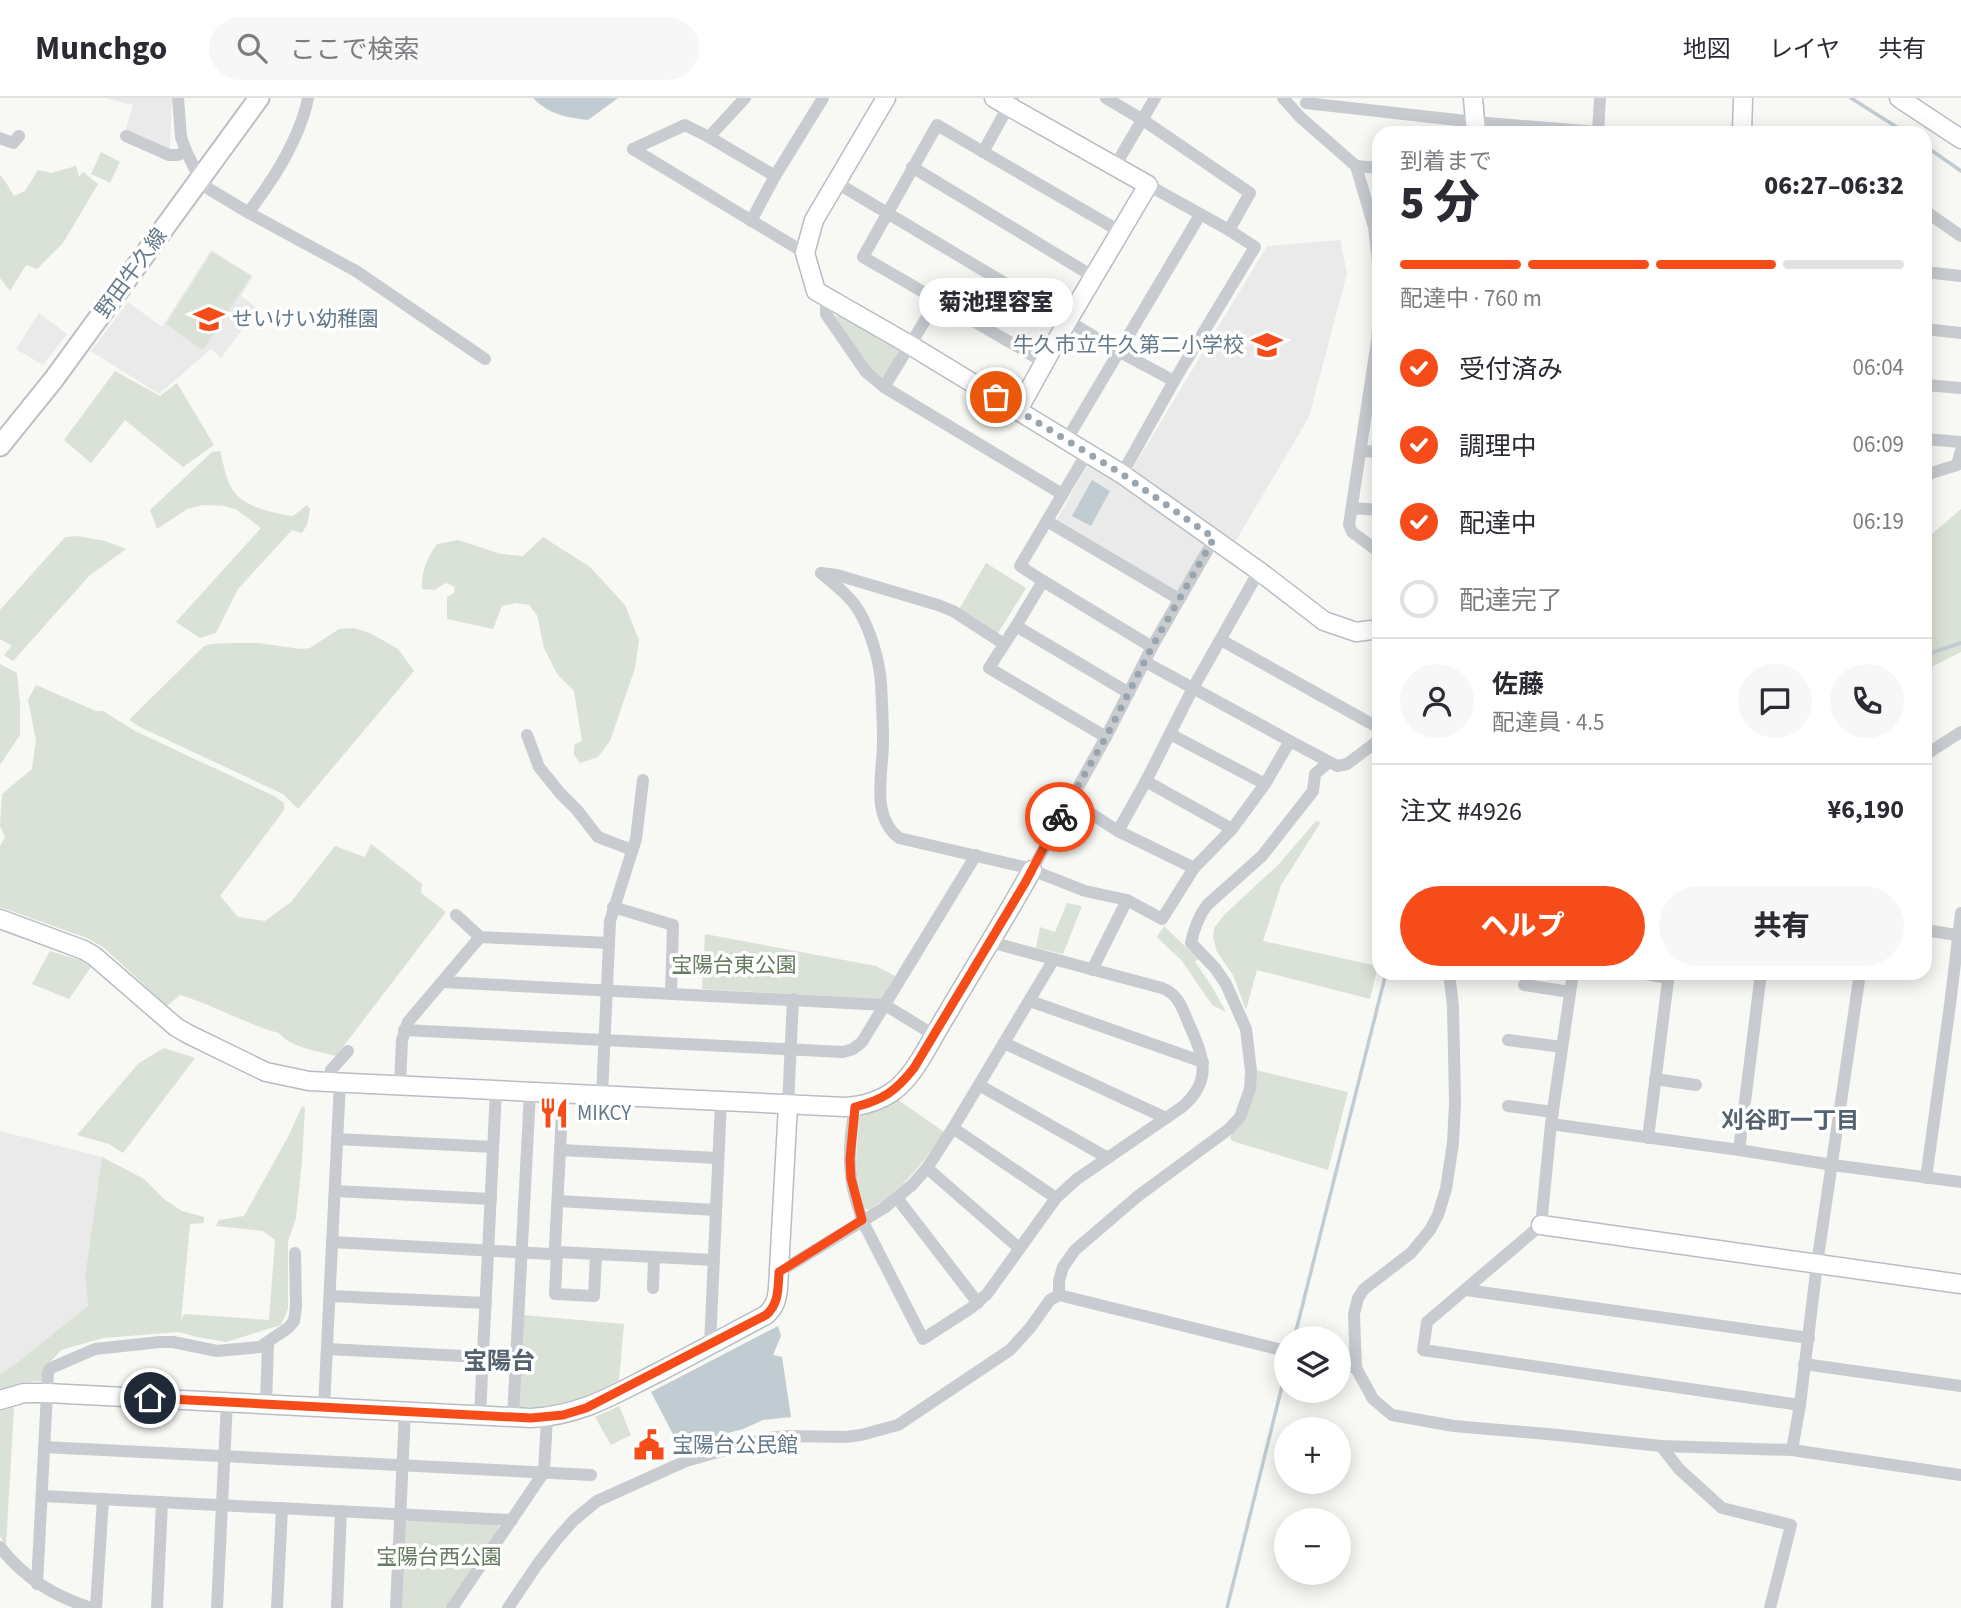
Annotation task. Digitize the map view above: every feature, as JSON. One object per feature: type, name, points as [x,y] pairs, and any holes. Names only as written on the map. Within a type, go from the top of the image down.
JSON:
[{"type":"main road","name":"野田牛久線","points":[[0,446],[54,379],[260,98]]},
{"type":"street","points":[[178,98],[181,137],[200,179],[209,189],[356,271],[485,359]]},
{"type":"street","points":[[249,213],[283,160],[308,98]]},
{"type":"street","points":[[709,137],[745,98]]},
{"type":"street","points":[[751,221],[823,98]]},
{"type":"street","points":[[886,98],[814,220],[805,253],[816,291],[1122,474],[1214,538],[1324,621],[1356,632],[1372,630]]},
{"type":"street","points":[[1106,98],[1250,193],[1229,230]]},
{"type":"street","points":[[1115,166],[1155,98]]},
{"type":"street","points":[[1283,98],[1300,117],[1356,166],[1372,215]]},
{"type":"street","points":[[1473,98],[1476,126]]},
{"type":"street","points":[[1600,98],[1605,126]]},
{"type":"street","points":[[1742,126],[1744,98]]},
{"type":"street","points":[[1899,98],[1961,139]]},
{"type":"street","points":[[983,152],[1005,101],[1255,247],[1122,474]]},
{"type":"street","points":[[1300,117],[1307,101],[1470,126]]},
{"type":"street","points":[[775,176],[685,125],[633,149],[805,253]]},
{"type":"street","points":[[1044,362],[863,257],[912,167],[937,125],[1121,232]]},
{"type":"street","points":[[0,138],[13,143],[19,136]]},
{"type":"street","points":[[125,136],[169,155],[186,151]]},
{"type":"street","points":[[1356,166],[1372,167]]},
{"type":"street","points":[[912,167],[1094,277]]},
{"type":"street","points":[[837,183],[1174,382]]},
{"type":"street","points":[[1018,410],[1148,186]]},
{"type":"street","points":[[1066,440],[1200,215]]},
{"type":"street","points":[[1932,216],[1961,236]]},
{"type":"street","points":[[1932,272],[1961,276]]},
{"type":"street","points":[[827,297],[826,314],[866,372],[884,387],[1062,494]]},
{"type":"street","points":[[884,387],[937,301]]},
{"type":"street","points":[[1932,330],[1961,333]]},
{"type":"street","points":[[1932,386],[1961,388]]},
{"type":"street","points":[[1372,406],[1361,450],[1349,525],[1352,532],[1372,547]]},
{"type":"street","points":[[1932,440],[1961,442]]},
{"type":"street","points":[[1361,450],[1372,451]]},
{"type":"street","points":[[1932,473],[1957,465],[1961,450]]},
{"type":"street","points":[[1087,453],[1020,566],[1152,647]]},
{"type":"street","points":[[1352,508],[1372,509]]},
{"type":"street","points":[[1047,521],[1180,599]]},
{"type":"street","points":[[0,919],[84,950],[176,1027],[254,1068],[295,1079],[788,1105],[855,1107],[872,1102],[893,1091],[914,1068],[1032,870],[1214,538]]},
{"type":"street","points":[[1118,831],[1259,571]]},
{"type":"street","points":[[1004,644],[953,611],[938,605],[837,575],[821,573],[848,597],[858,610],[877,658],[883,742],[880,799],[884,820],[900,838],[1032,870],[1085,891],[1127,900],[1162,919],[1194,868],[1232,828],[1265,784],[1290,741]]},
{"type":"street","points":[[1043,581],[989,668],[1106,737]]},
{"type":"street","points":[[1016,626],[1129,692]]},
{"type":"street","points":[[1221,640],[1372,724]]},
{"type":"street","points":[[1145,662],[1337,765],[1347,764],[1372,745]]},
{"type":"street","points":[[1932,750],[1961,732]]},
{"type":"street","points":[[1170,734],[1265,784]]},
{"type":"street","points":[[527,735],[539,768],[578,810],[598,838],[632,850]]},
{"type":"street","points":[[1059,1296],[1063,1267],[1075,1250],[1122,1209],[1229,1129],[1240,1117],[1250,1089],[1251,1071],[1246,1030],[1226,984],[1191,943],[1195,927],[1207,905],[1262,856],[1307,801],[1313,791],[1315,774],[1329,762]]},
{"type":"street","points":[[601,1095],[613,907],[636,839],[643,780]]},
{"type":"street","points":[[1146,781],[1232,828]]},
{"type":"street","points":[[1070,800],[1118,831],[1194,868]]},
{"type":"street","points":[[404,1030],[843,1052],[853,1049],[862,1042],[976,855]]},
{"type":"street","points":[[1092,970],[1127,900]]},
{"type":"street","points":[[613,907],[673,925],[671,993]]},
{"type":"street","points":[[1926,1178],[1956,1006],[1957,935],[1961,913]]},
{"type":"street","points":[[456,915],[480,937],[609,943]]},
{"type":"street","points":[[1932,931],[1957,935]]},
{"type":"street","points":[[400,1085],[404,1030],[480,937]]},
{"type":"street","points":[[855,1107],[851,1178],[862,1220],[923,1339],[978,1303],[994,1286],[1056,1198],[1077,1179],[1194,1096],[1202,1079],[1203,1062],[1200,1047],[1175,995],[1162,988],[990,942]]},
{"type":"street","points":[[779,1272],[897,1198],[927,1168],[1054,959]]},
{"type":"street","points":[[1450,980],[1455,1103],[1446,1189],[1430,1230],[1411,1253],[1364,1289],[1358,1298],[1354,1314],[1356,1368],[1373,1399],[1392,1415],[1454,1426],[1661,1446],[1791,1450],[1961,1475]]},
{"type":"street","points":[[1572,980],[1552,1118],[1541,1225],[1427,1322],[1423,1350],[1800,1405]]},
{"type":"street","points":[[1648,1138],[1668,980]]},
{"type":"street","points":[[1739,1150],[1759,980]]},
{"type":"street","points":[[1791,1450],[1800,1405],[1817,1264],[1859,980]]},
{"type":"street","points":[[442,982],[885,1005],[934,1035]]},
{"type":"street","points":[[1524,985],[1570,992]]},
{"type":"street","points":[[0,1400],[24,1393],[47,1393],[513,1417],[547,1417],[586,1408],[710,1345],[771,1310],[777,1298],[779,1272],[793,999]]},
{"type":"street","points":[[1030,1001],[1203,1062]]},
{"type":"street","points":[[1508,1040],[1562,1047]]},
{"type":"street","points":[[1004,1043],[1166,1118]]},
{"type":"street","points":[[324,1407],[337,1139],[335,1082],[331,1070],[348,1051]]},
{"type":"street","points":[[1655,1079],[1696,1085]]},
{"type":"street","points":[[979,1085],[1108,1158]]},
{"type":"street","points":[[480,1415],[496,1090]]},
{"type":"street","points":[[513,1417],[530,1091]]},
{"type":"street","points":[[563,1093],[555,1294],[594,1296],[596,1254]]},
{"type":"street","points":[[710,1345],[721,1101]]},
{"type":"street","points":[[1508,1106],[1648,1138],[1961,1182]]},
{"type":"street","points":[[953,1128],[1056,1198]]},
{"type":"street","points":[[337,1139],[493,1147]]},
{"type":"street","points":[[560,1150],[718,1158]]},
{"type":"street","points":[[927,1168],[1019,1248]]},
{"type":"street","points":[[335,1191],[491,1199]]},
{"type":"street","points":[[897,1198],[978,1303]]},
{"type":"street","points":[[558,1201],[716,1210]]},
{"type":"street","points":[[1541,1225],[1961,1284]]},
{"type":"street","points":[[332,1242],[714,1260]]},
{"type":"street","points":[[37,1584],[48,1372],[51,1368],[103,1347],[173,1342],[217,1351],[260,1348],[294,1321],[295,1253]]},
{"type":"street","points":[[653,1288],[654,1257]]},
{"type":"street","points":[[1466,1290],[1809,1338]]},
{"type":"street","points":[[330,1296],[486,1303]]},
{"type":"street","points":[[508,1608],[557,1539],[597,1501],[686,1461],[768,1438],[861,1436],[898,1425],[1010,1350],[1051,1300],[1059,1296],[1274,1348]]},
{"type":"street","points":[[265,1404],[268,1343]]},
{"type":"street","points":[[327,1349],[483,1357]]},
{"type":"street","points":[[1804,1364],[1961,1386]]},
{"type":"street","points":[[1351,1367],[1356,1368]]},
{"type":"street","points":[[217,1608],[227,1402]]},
{"type":"street","points":[[396,1608],[405,1411]]},
{"type":"street","points":[[452,1608],[544,1472],[547,1417]]},
{"type":"street","points":[[1661,1446],[1679,1469],[1722,1508],[1791,1525],[1770,1608]]},
{"type":"street","points":[[44,1447],[591,1475]]},
{"type":"street","points":[[42,1496],[512,1520]]},
{"type":"street","points":[[0,1547],[37,1584],[67,1600],[94,1608],[103,1499]]},
{"type":"street","points":[[157,1608],[162,1502]]},
{"type":"street","points":[[276,1608],[282,1508]]},
{"type":"street","points":[[337,1608],[341,1511]]},
{"type":"shaded area","points":[[105,98],[172,98],[170,151],[125,132],[133,105]]},
{"type":"shaded area","points":[[533,98],[618,98],[588,120],[558,114]]},
{"type":"shaded area","name":"牛久市立牛久第二小学校","points":[[1340,240],[1347,273],[1309,417],[1235,542],[1212,528],[1178,591],[1057,520],[1087,465],[1123,485],[1267,246]]},
{"type":"shaded area","name":"せいけい幼稚園","points":[[211,250],[253,276],[241,296],[258,309],[221,358],[211,349],[159,394],[91,351],[128,302],[162,327]]},
{"type":"shaded area","points":[[39,313],[67,334],[43,365],[16,349]]},
{"type":"shaded area","points":[[1092,480],[1110,491],[1091,526],[1072,516]]},
{"type":"shaded area","points":[[0,1131],[102,1157],[85,1277],[88,1306],[0,1374]]},
{"type":"shaded area","points":[[778,1326],[781,1336],[773,1355],[782,1357],[791,1417],[763,1420],[743,1429],[679,1446],[651,1392]]},
{"type":"green space","points":[[101,152],[120,162],[110,183],[91,174]]},
{"type":"green space","points":[[76,166],[79,177],[83,172],[98,184],[63,243],[37,269],[26,265],[10,291],[0,278],[0,175],[14,196],[25,191],[38,170],[51,173]]},
{"type":"green space","points":[[212,252],[251,276],[203,350],[166,324]]},
{"type":"green space","points":[[841,312],[898,346],[902,353],[886,378],[875,375],[836,318]]},
{"type":"green space","points":[[115,371],[160,396],[177,383],[214,445],[183,467],[125,420],[91,463],[64,440]]},
{"type":"green space","points":[[220,451],[230,485],[244,501],[268,511],[293,516],[307,505],[310,509],[307,525],[302,533],[292,530],[238,589],[216,633],[200,638],[176,622],[261,528],[237,510],[225,506],[203,505],[187,509],[157,529],[150,510],[212,452]]},
{"type":"green space","points":[[1961,509],[1961,652],[1932,666],[1932,534]]},
{"type":"green space","points":[[77,536],[105,541],[126,549],[89,576],[13,661],[4,655],[12,646],[0,639],[0,610],[65,537]]},
{"type":"green space","points":[[543,537],[590,567],[625,605],[639,640],[635,668],[610,741],[598,757],[580,763],[574,755],[574,745],[582,741],[574,691],[557,674],[544,648],[537,615],[529,605],[516,603],[502,606],[493,629],[447,619],[447,597],[454,593],[455,587],[446,583],[434,590],[422,589],[425,565],[437,544],[458,540],[501,554],[523,556]]},
{"type":"green space","points":[[986,563],[1026,588],[995,638],[957,613]]},
{"type":"green space","points":[[354,628],[370,633],[398,649],[414,671],[298,809],[283,794],[129,720],[204,646],[258,643],[310,648],[339,629]]},
{"type":"green space","points":[[0,664],[17,673],[20,735],[0,765]]},
{"type":"green space","points":[[36,685],[96,711],[103,711],[135,731],[284,803],[284,810],[220,896],[238,917],[265,921],[291,902],[335,846],[365,857],[371,844],[422,884],[421,893],[446,912],[336,1056],[298,1046],[279,1033],[180,995],[167,1006],[103,947],[87,938],[0,907],[0,846],[5,837],[0,826],[2,794],[32,769],[36,740],[28,700]]},
{"type":"green space","points":[[1316,821],[1321,822],[1281,885],[1263,941],[1372,965],[1372,980],[1375,980],[1370,999],[1257,970],[1246,1010],[1233,975],[1217,952],[1213,938],[1214,928],[1224,915],[1278,865]]},
{"type":"green space","points":[[1067,903],[1082,906],[1063,954],[1036,948],[1040,927],[1055,932]]},
{"type":"green space","points":[[1164,926],[1198,959],[1195,962],[1226,1012],[1212,1005],[1182,961],[1157,937]]},
{"type":"green space","name":"宝陽台東公園","points":[[705,934],[876,966],[895,976],[882,999],[702,989]]},
{"type":"green space","points":[[50,951],[80,960],[91,967],[69,999],[32,984]]},
{"type":"green space","points":[[164,1048],[195,1058],[123,1153],[109,1144],[77,1135],[139,1063]]},
{"type":"green space","points":[[1255,1070],[1348,1092],[1328,1170],[1232,1141],[1230,1137],[1250,1106]]},
{"type":"green space","points":[[897,1099],[944,1132],[911,1175],[870,1210],[864,1208],[858,1183],[856,1162],[859,1118],[862,1113],[880,1109]]},
{"type":"green space","points":[[302,1106],[305,1108],[302,1161],[296,1218],[288,1241],[288,1309],[281,1325],[226,1342],[179,1332],[103,1338],[61,1350],[44,1369],[43,1381],[26,1382],[0,1389],[0,1374],[88,1306],[85,1277],[102,1157],[144,1179],[164,1199],[182,1211],[204,1217],[204,1223],[190,1224],[181,1320],[184,1314],[269,1320],[275,1240],[263,1231],[216,1226],[219,1220],[244,1216]]},
{"type":"green space","points":[[523,1315],[624,1324],[619,1380],[570,1401],[546,1406],[518,1407]]},
{"type":"green space","points":[[619,1406],[631,1435],[611,1445],[595,1417]]},
{"type":"green space","points":[[14,1407],[6,1546],[0,1536],[0,1411]]},
{"type":"green space","name":"宝陽台西公園","points":[[409,1519],[497,1524],[500,1529],[445,1608],[401,1608],[405,1523]]},
{"type":"waterway","points":[[1851,98],[1895,126]]},
{"type":"waterway","points":[[1932,151],[1961,171]]},
{"type":"waterway","points":[[1932,653],[1961,643]]},
{"type":"waterway","points":[[1297,1326],[1384,980]]},
{"type":"waterway","points":[[1227,1608],[1278,1403]]},
{"type":"way so far","points":[[996,397],[1122,474],[1214,538],[1060,817]]},
{"type":"place","name":"せいけい幼稚園","points":[[209,319]]},
{"type":"place","name":"牛久市立牛久第二小学校","points":[[1267,345]]},
{"type":"place","name":"菊池理容室","points":[[996,397]]},
{"type":"place","name":"MIKCY","points":[[554,1113]]},
{"type":"place","name":"宝陽台公民館","points":[[649,1445]]},
{"type":"district","name":"刈谷町一丁目","points":[[1790,1120]]},
{"type":"district","name":"宝陽台","points":[[499,1361]]},
{"type":"route","points":[[150,1398],[531,1418],[563,1415],[586,1408],[619,1392],[766,1315],[775,1305],[779,1272],[862,1220],[851,1178],[855,1107],[882,1098],[893,1091],[914,1068],[1025,883],[1060,817]]}]
